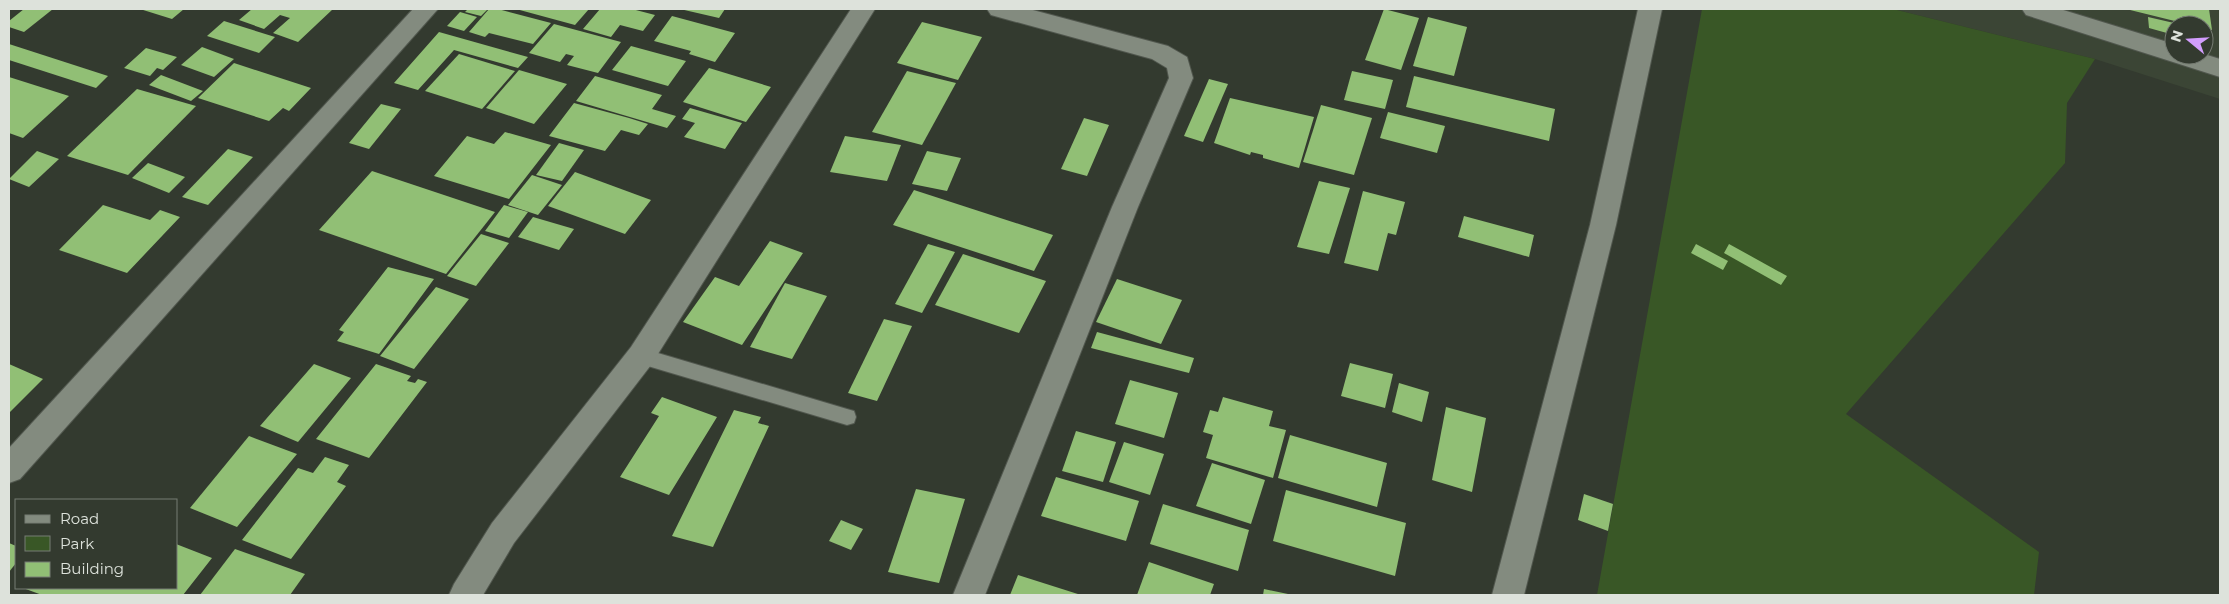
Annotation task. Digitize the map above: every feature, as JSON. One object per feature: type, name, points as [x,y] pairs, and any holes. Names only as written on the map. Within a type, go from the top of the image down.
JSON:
[{"type":"street","points":[[9,469],[426,9]]},
{"type":"street","points":[[465,595],[503,533],[642,356],[863,9]]},
{"type":"street","points":[[969,595],[1180,78],[1178,63],[1160,52],[999,9]]},
{"type":"street","points":[[1508,595],[1603,225],[1650,9]]},
{"type":"street","points":[[2034,9],[2164,51]]},
{"type":"lane","points":[[642,356],[847,417]]},
{"type":"shaded area","points":[[1893,9],[2220,9],[2220,99],[2095,59]]},
{"type":"green space","points":[[1702,9],[1893,9],[2095,59],[2067,103],[2065,163],[1846,414],[2039,552],[2034,595],[1597,595]]},
{"type":"building","points":[[24,9],[53,9],[24,32],[9,27],[9,21]]},
{"type":"building","points":[[140,9],[184,9],[172,19]]},
{"type":"building","points":[[252,9],[333,9],[298,42],[273,33],[290,18],[280,15],[264,29],[239,20]]},
{"type":"building","points":[[468,9],[488,9],[481,16],[465,12]]},
{"type":"building","points":[[489,9],[498,9],[551,23],[533,44],[489,33],[485,37],[469,32]]},
{"type":"building","points":[[516,9],[589,9],[575,25]]},
{"type":"building","points":[[600,9],[632,9],[655,15],[643,31],[620,25],[611,37],[583,29]]},
{"type":"building","points":[[680,9],[725,9],[719,18]]},
{"type":"building","points":[[1384,9],[1419,18],[1401,70],[1365,60]]},
{"type":"building","points":[[2126,9],[2209,9],[2210,15],[2164,15],[2164,18]]},
{"type":"building","points":[[460,12],[477,17],[464,31],[447,26]]},
{"type":"building","points":[[672,16],[735,33],[715,62],[689,54],[691,51],[654,41]]},
{"type":"building","points":[[1428,17],[1467,27],[1454,76],[1413,66]]},
{"type":"building","points":[[2148,17],[2164,21],[2164,32],[2149,28]]},
{"type":"building","points":[[224,21],[275,37],[259,53],[207,36]]},
{"type":"building","points":[[922,22],[982,37],[958,80],[897,63]]},
{"type":"building","points":[[554,24],[621,42],[598,73],[567,65],[574,56],[566,54],[560,62],[529,53]]},
{"type":"building","points":[[439,32],[528,57],[518,68],[454,50],[418,90],[394,83]]},
{"type":"building","points":[[9,44],[108,76],[96,88],[9,60]]},
{"type":"building","points":[[631,46],[686,61],[668,86],[612,70]]},
{"type":"building","points":[[202,47],[234,59],[214,77],[181,65]]},
{"type":"building","points":[[146,48],[177,57],[163,70],[157,68],[150,76],[124,68]]},
{"type":"building","points":[[459,54],[515,71],[482,109],[425,91]]},
{"type":"building","points":[[234,63],[311,88],[289,111],[283,108],[269,121],[198,98]]},
{"type":"building","points":[[709,68],[771,87],[746,122],[683,102]]},
{"type":"building","points":[[519,70],[567,84],[534,124],[486,108]]},
{"type":"building","points":[[907,71],[956,83],[922,145],[872,132]]},
{"type":"building","points":[[1352,71],[1393,80],[1385,109],[1344,100]]},
{"type":"building","points":[[161,75],[203,91],[191,101],[149,85]]},
{"type":"building","points":[[595,76],[662,95],[652,109],[676,116],[667,128],[576,101]]},
{"type":"building","points":[[1414,76],[1555,109],[1549,141],[1406,107]]},
{"type":"building","points":[[9,77],[69,96],[23,138],[9,133]]},
{"type":"building","points":[[1209,79],[1228,84],[1203,142],[1184,136]]},
{"type":"building","points":[[137,89],[196,106],[128,175],[67,156]]},
{"type":"building","points":[[1230,98],[1314,117],[1299,168],[1263,158],[1263,155],[1251,152],[1250,155],[1214,143]]},
{"type":"building","points":[[574,103],[648,124],[639,135],[621,130],[605,151],[549,136]]},
{"type":"building","points":[[381,104],[401,109],[369,149],[349,143]]},
{"type":"building","points":[[1321,105],[1372,118],[1354,175],[1303,162]]},
{"type":"building","points":[[690,108],[742,123],[725,149],[684,137],[695,123],[682,119]]},
{"type":"building","points":[[1388,112],[1445,126],[1437,153],[1380,138]]},
{"type":"building","points":[[1084,118],[1109,125],[1087,176],[1061,169]]},
{"type":"building","points":[[505,132],[551,145],[509,199],[434,176],[467,136],[494,144]]},
{"type":"building","points":[[845,136],[901,145],[887,181],[830,172]]},
{"type":"building","points":[[559,143],[584,150],[562,181],[536,175]]},
{"type":"building","points":[[228,149],[253,157],[208,205],[182,197]]},
{"type":"building","points":[[37,151],[59,159],[29,187],[9,179]]},
{"type":"building","points":[[927,151],[961,158],[947,191],[912,184]]},
{"type":"building","points":[[148,163],[185,177],[169,193],[132,178]]},
{"type":"building","points":[[372,171],[495,212],[446,274],[319,230]]},
{"type":"building","points":[[575,172],[651,200],[625,234],[548,206]]},
{"type":"building","points":[[532,175],[562,185],[538,215],[508,205]]},
{"type":"building","points":[[1319,181],[1350,188],[1329,254],[1297,247]]},
{"type":"building","points":[[914,190],[1053,235],[1034,271],[893,225]]},
{"type":"building","points":[[1363,191],[1405,202],[1396,235],[1388,233],[1378,271],[1344,263]]},
{"type":"building","points":[[103,205],[150,220],[160,210],[180,217],[127,273],[59,250]]},
{"type":"building","points":[[504,205],[528,212],[509,238],[485,231]]},
{"type":"building","points":[[1464,216],[1534,235],[1529,257],[1458,237]]},
{"type":"building","points":[[533,217],[574,229],[559,250],[518,237]]},
{"type":"building","points":[[481,234],[509,243],[476,286],[447,276]]},
{"type":"building","points":[[770,241],[803,253],[742,345],[683,322],[715,277],[739,286]]},
{"type":"building","points":[[928,244],[955,252],[922,313],[895,304]]},
{"type":"building","points":[[1696,244],[1728,261],[1723,270],[1691,253]]},
{"type":"building","points":[[1729,244],[1787,276],[1781,285],[1724,253]]},
{"type":"building","points":[[963,254],[1046,281],[1019,333],[935,305]]},
{"type":"building","points":[[388,267],[434,279],[379,354],[337,341],[344,332],[339,330]]},
{"type":"building","points":[[1117,279],[1182,300],[1161,344],[1096,322]]},
{"type":"building","points":[[785,283],[827,296],[792,359],[750,347]]},
{"type":"building","points":[[436,287],[469,299],[414,369],[380,356]]},
{"type":"building","points":[[884,319],[912,326],[877,401],[848,393]]},
{"type":"building","points":[[1097,332],[1194,358],[1189,373],[1091,348]]},
{"type":"building","points":[[1350,363],[1393,374],[1385,408],[1341,396]]},
{"type":"building","points":[[9,364],[43,379],[9,413]]},
{"type":"building","points":[[314,364],[351,378],[298,442],[260,426]]},
{"type":"building","points":[[376,364],[411,376],[407,381],[415,383],[418,379],[427,382],[369,458],[316,439]]},
{"type":"building","points":[[1130,380],[1178,393],[1164,438],[1115,424]]},
{"type":"building","points":[[1399,383],[1429,392],[1422,422],[1392,412]]},
{"type":"building","points":[[662,397],[717,417],[669,495],[620,477],[659,416],[651,413]]},
{"type":"building","points":[[1223,397],[1273,411],[1269,426],[1286,430],[1273,478],[1206,458],[1213,435],[1203,432],[1210,410],[1218,412]]},
{"type":"building","points":[[1446,407],[1486,418],[1472,492],[1432,480]]},
{"type":"building","points":[[734,410],[761,417],[758,423],[769,426],[713,547],[672,536]]},
{"type":"building","points":[[1076,431],[1116,442],[1103,482],[1062,471]]},
{"type":"building","points":[[1290,435],[1387,463],[1377,507],[1278,478]]},
{"type":"building","points":[[249,436],[297,454],[237,527],[190,508]]},
{"type":"building","points":[[1124,442],[1164,454],[1150,495],[1109,482]]},
{"type":"building","points":[[325,457],[349,465],[337,482],[346,486],[291,559],[242,540],[298,468],[313,473]]},
{"type":"building","points":[[1212,463],[1265,480],[1251,524],[1196,506]]},
{"type":"building","points":[[1056,477],[1139,501],[1126,541],[1041,516]]},
{"type":"building","points":[[916,489],[965,499],[939,583],[888,572]]},
{"type":"building","points":[[1286,490],[1406,523],[1395,576],[1273,541]]},
{"type":"building","points":[[1584,494],[1613,504],[1608,531],[1578,520]]},
{"type":"building","points":[[1163,504],[1249,530],[1238,571],[1150,544]]},
{"type":"building","points":[[841,520],[863,529],[851,550],[829,541]]},
{"type":"building","points":[[9,543],[15,546],[15,564],[9,572]]},
{"type":"building","points":[[178,545],[212,558],[183,595],[42,595],[26,589],[178,589]]},
{"type":"building","points":[[235,549],[305,574],[290,595],[200,595]]},
{"type":"building","points":[[1149,562],[1214,584],[1210,595],[1137,595]]},
{"type":"building","points":[[1018,575],[1081,595],[1010,595]]},
{"type":"building","points":[[1264,589],[1288,594],[1288,595],[1263,595]]}]
